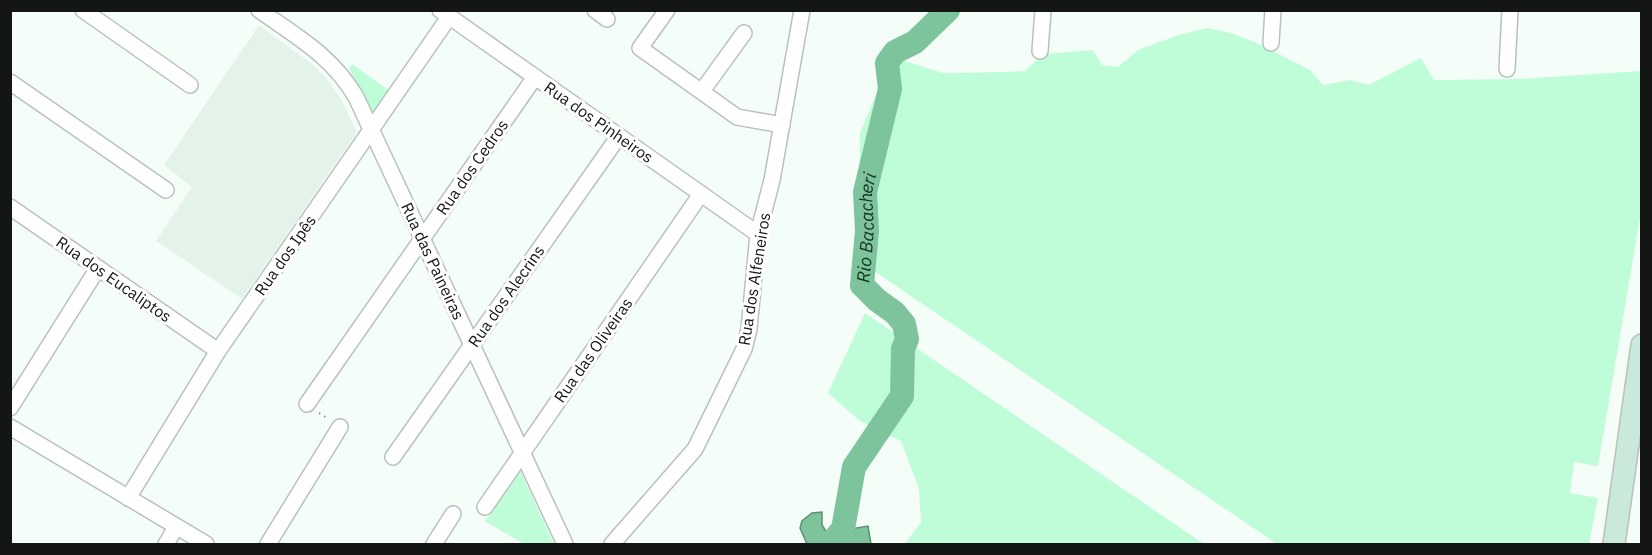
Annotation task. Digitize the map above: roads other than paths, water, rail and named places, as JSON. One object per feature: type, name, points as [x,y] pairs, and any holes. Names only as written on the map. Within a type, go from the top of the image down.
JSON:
[{"type":"main road","points":[[1614,544],[1634,452],[1641,345]]},
{"type":"street","points":[[83,10],[190,85]]},
{"type":"street","name":"Rua das Paineiras","points":[[259,10],[334,65],[352,88],[565,544]]},
{"type":"street","points":[[667,10],[640,48],[737,117],[782,125]]},
{"type":"street","name":"Rua dos Alfeneiros","points":[[612,544],[695,449],[744,349],[749,329],[758,234],[772,180],[802,10]]},
{"type":"street","points":[[1040,51],[1043,10]]},
{"type":"street","points":[[1271,43],[1273,10]]},
{"type":"street","points":[[1507,69],[1510,10]]},
{"type":"street","name":"Rua dos Ipês","points":[[128,498],[218,351],[372,129],[445,14]]},
{"type":"street","name":"Rua dos Pinheiros","points":[[445,14],[758,234]]},
{"type":"street","points":[[702,91],[744,33]]},
{"type":"street","name":"Rua dos Cedros","points":[[307,404],[535,77]]},
{"type":"street","points":[[10,82],[166,190]]},
{"type":"street","name":"Rua dos Alecrins","points":[[393,457],[619,136]]},
{"type":"street","name":"Rua das Oliveiras","points":[[485,507],[701,194]]},
{"type":"street","name":"Rua dos Eucaliptos","points":[[10,207],[218,351]]},
{"type":"street","points":[[10,408],[98,268]]},
{"type":"street","points":[[10,427],[206,544]]},
{"type":"street","points":[[268,544],[340,427]]},
{"type":"street","points":[[434,544],[453,513]]},
{"type":"street","points":[[166,544],[176,527]]},
{"type":"waterway","name":"Rio Bacacheri","points":[[830,544],[843,529],[854,467],[902,396],[903,349],[907,339],[904,324],[895,313],[862,285],[867,231],[865,192],[890,89],[887,63],[895,52],[915,42],[948,10]]}]
